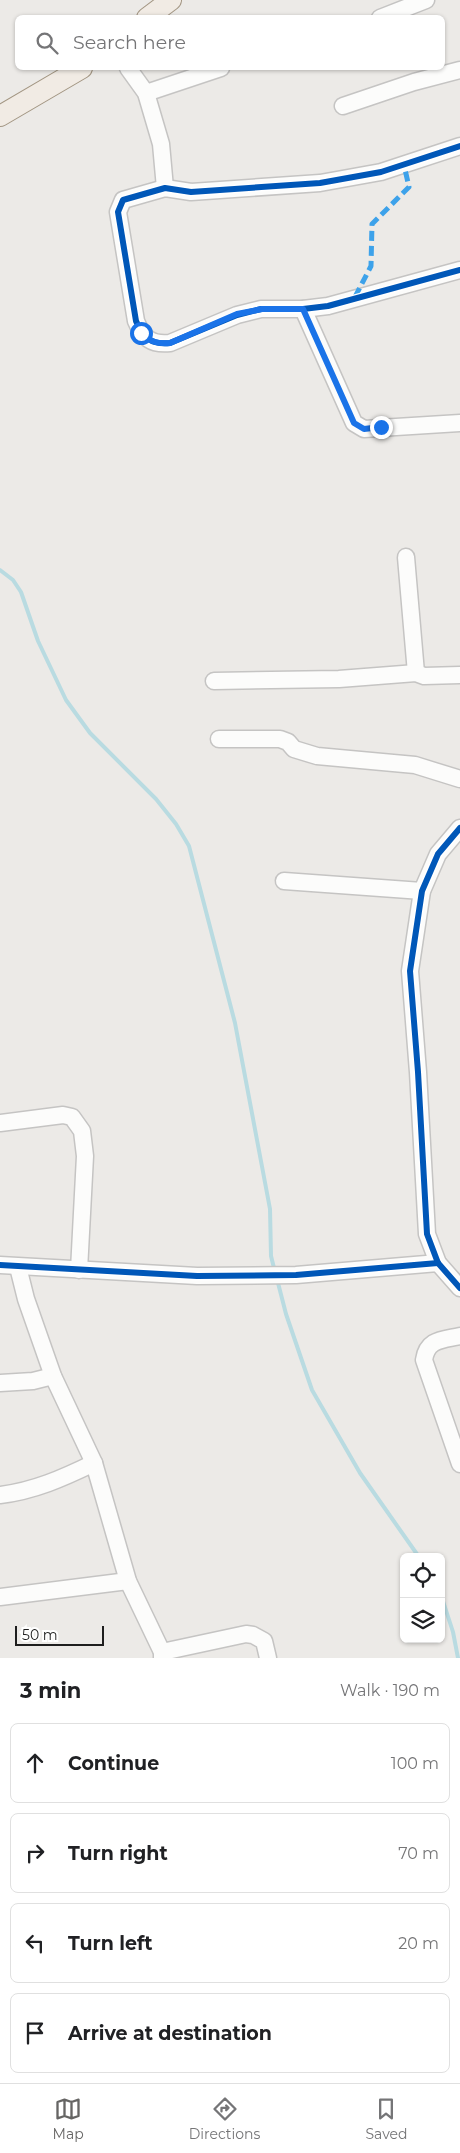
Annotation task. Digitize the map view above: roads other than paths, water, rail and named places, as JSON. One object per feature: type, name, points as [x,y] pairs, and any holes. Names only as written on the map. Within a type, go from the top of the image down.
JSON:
[{"type":"main road","points":[[151,15],[171,0]]},
{"type":"main road","points":[[0,116],[79,70]]},
{"type":"street","points":[[388,15],[426,0]]},
{"type":"street","points":[[129,70],[146,93],[162,144],[165,188]]},
{"type":"street","points":[[146,93],[214,70]]},
{"type":"street","points":[[343,106],[414,82],[460,70]]},
{"type":"street","points":[[460,146],[381,172],[320,183],[190,192],[165,188],[123,200],[118,212],[136,321],[141,333],[150,341],[158,344],[170,343],[237,314],[262,309],[303,309],[328,306],[460,270]]},
{"type":"street","points":[[303,309],[354,423],[364,429],[460,423]]},
{"type":"street","points":[[406,557],[416,673]]},
{"type":"street","points":[[214,681],[340,680],[416,673],[424,676],[460,675]]},
{"type":"street","points":[[219,739],[280,738],[294,748],[317,756],[415,765],[460,779]]},
{"type":"street","points":[[460,828],[438,854],[422,892],[410,971],[427,1234],[438,1263],[460,1288]]},
{"type":"street","points":[[284,881],[422,892]]},
{"type":"street","points":[[0,1123],[63,1115],[72,1117],[82,1131],[85,1156],[80,1270]]},
{"type":"street","points":[[0,1265],[225,1276],[296,1275],[438,1263]]},
{"type":"street","points":[[18,1267],[26,1299],[53,1376],[94,1463],[128,1581],[162,1655],[246,1634],[253,1635],[264,1641],[268,1658]]},
{"type":"street","points":[[460,1336],[434,1342],[425,1350],[424,1360],[460,1464]]},
{"type":"street","points":[[0,1383],[33,1381],[53,1376]]},
{"type":"street","points":[[0,1495],[20,1493],[40,1487],[94,1463]]},
{"type":"street","points":[[0,1598],[128,1581]]},
{"type":"waterway","points":[[0,570],[13,580],[21,592],[38,641],[66,700],[90,733],[156,799],[176,824],[189,846],[235,1023],[270,1209],[271,1256],[275,1272]]},
{"type":"waterway","points":[[277,1279],[286,1314],[312,1390],[360,1473],[416,1553]]},
{"type":"waterway","points":[[442,1598],[453,1632],[458,1658]]}]
